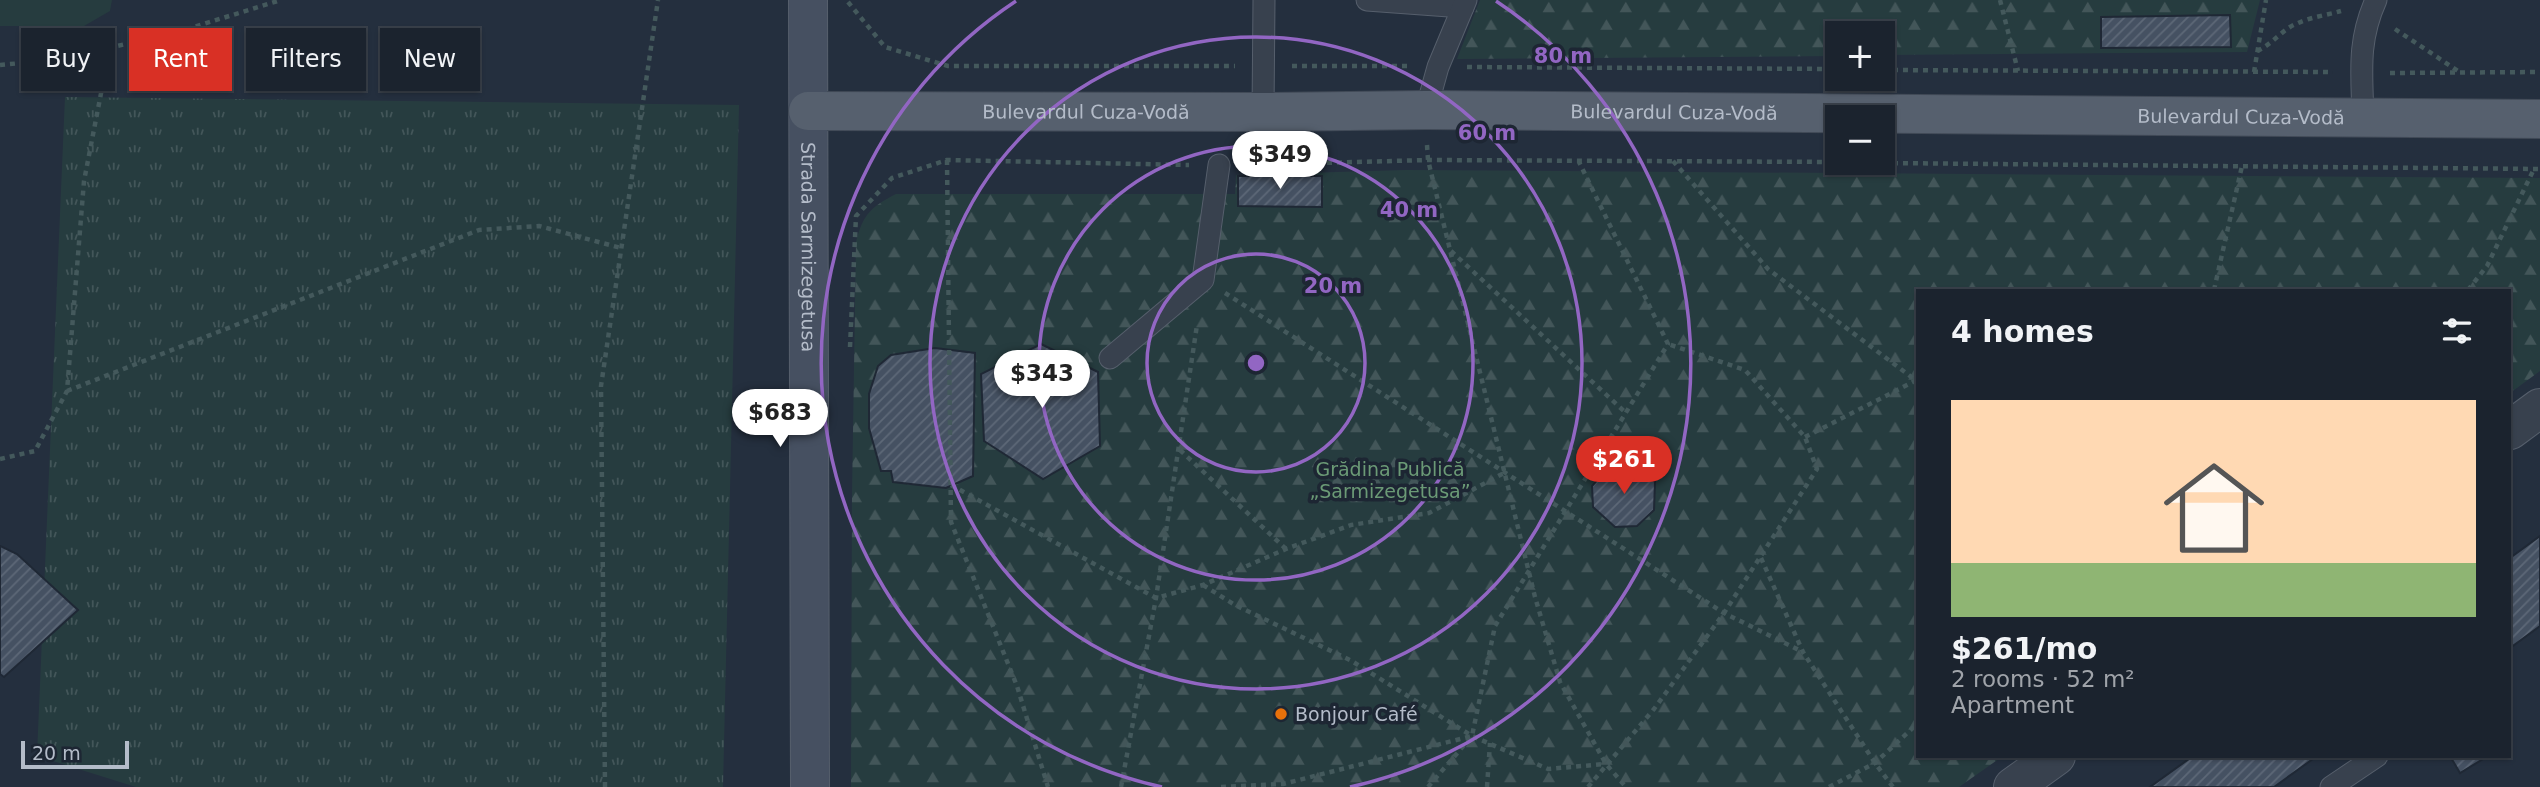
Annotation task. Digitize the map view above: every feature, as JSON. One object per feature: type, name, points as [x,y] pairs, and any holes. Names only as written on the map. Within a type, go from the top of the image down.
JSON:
[{"type":"main road","name":"Strada Sarmizegetusa","points":[[808,0],[810,787]]},
{"type":"main road","name":"Bulevardul Cuza-Vodă","points":[[808,111],[1263,113],[1426,110],[2540,119]]},
{"type":"street","points":[[2511,429],[2540,408]]},
{"type":"street","points":[[2012,787],[2053,758]]},
{"type":"lane","points":[[1263,113],[1264,0]]},
{"type":"lane","points":[[1367,0],[1465,4],[1438,67],[1426,110]]},
{"type":"lane","points":[[2363,118],[2361,49],[2374,6]]},
{"type":"lane","points":[[1110,358],[1203,279],[1219,165]]},
{"type":"lane","points":[[2331,787],[2374,758]]},
{"type":"path","points":[[115,46],[171,34],[281,0]]},
{"type":"path","points":[[605,787],[601,386],[658,0]]},
{"type":"path","points":[[848,0],[848,4],[885,47],[948,66],[1825,69]]},
{"type":"path","points":[[2000,0],[2018,71]]},
{"type":"path","points":[[2253,72],[2266,0]]},
{"type":"path","points":[[2257,51],[2268,46],[2282,32],[2298,22],[2374,6],[2462,73]]},
{"type":"path","points":[[0,65],[21,63]]},
{"type":"path","points":[[1895,70],[2540,72]]},
{"type":"path","points":[[0,460],[35,451],[67,391],[84,181],[101,91]]},
{"type":"path","points":[[1426,110],[1428,160],[1529,572],[1560,682],[1606,764],[1626,787]]},
{"type":"path","points":[[947,160],[951,522],[1017,686],[1048,787]]},
{"type":"path","points":[[892,178],[947,160],[1219,165],[1428,160],[1825,162]]},
{"type":"path","points":[[1672,161],[1768,269],[1916,380]]},
{"type":"path","points":[[1578,162],[1668,344],[1745,370],[1805,438],[1817,469],[1724,613],[1654,709],[1588,787]]},
{"type":"path","points":[[1895,163],[2537,169],[2487,266],[2469,289]]},
{"type":"path","points":[[2214,289],[2242,166]]},
{"type":"path","points":[[67,391],[479,230],[539,226],[621,248]]},
{"type":"path","points":[[1450,251],[1626,414]]},
{"type":"path","points":[[1121,787],[1156,598],[1203,279],[1724,613],[1803,652]]},
{"type":"path","points":[[1427,787],[1472,736],[1495,626],[1668,344]]},
{"type":"path","points":[[1805,438],[1916,382]]},
{"type":"path","points":[[1179,449],[1286,549]]},
{"type":"path","points":[[951,484],[1156,598],[1203,585],[1286,549],[1351,525],[1429,513],[1504,472]]},
{"type":"path","points":[[1760,558],[1803,652],[1893,787]]},
{"type":"path","points":[[1203,585],[1235,605],[1350,660],[1472,736],[1548,769],[1606,764]]},
{"type":"path","points":[[1829,787],[1875,763],[1916,725]]},
{"type":"path","points":[[1221,787],[1283,785],[1472,736]]},
{"type":"path","points":[[1487,787],[1490,743]]},
{"type":"green space","points":[[0,0],[112,0],[110,11],[84,26],[0,26]]},
{"type":"green space","points":[[1480,0],[2260,0],[2247,52],[1895,55],[1895,21],[1825,21],[1825,56],[1457,59]]},
{"type":"green space","points":[[65,97],[739,105],[723,787],[136,787],[37,756]]},
{"type":"green space","name":"Grădina Publică „Sarmizegetusa”","points":[[1406,170],[2540,178],[2540,371],[2511,392],[2511,289],[1916,289],[1916,758],[2000,758],[1959,787],[851,787],[856,242],[865,218],[880,203],[896,194],[1235,194],[1236,175]]},
{"type":"building","points":[[2230,15],[2231,47],[2101,48],[2101,17]]},
{"type":"building","points":[[1238,176],[1322,176],[1322,207],[1238,206]]},
{"type":"building","points":[[1041,344],[1098,372],[1100,446],[1043,479],[984,441],[981,374]]},
{"type":"building","points":[[935,348],[975,353],[973,476],[946,488],[893,482],[891,471],[881,471],[869,428],[869,394],[878,366],[891,355]]},
{"type":"building","points":[[1626,464],[1634,465],[1655,482],[1654,510],[1637,526],[1615,527],[1593,507],[1592,486],[1607,469]]},
{"type":"building","points":[[2540,536],[2540,626],[2511,647],[2511,557]]},
{"type":"building","points":[[0,546],[17,554],[78,610],[4,677],[0,674]]},
{"type":"building","points":[[2190,758],[2314,758],[2274,787],[2150,787]]},
{"type":"building","points":[[2451,758],[2485,758],[2460,773]]},
{"type":"place","name":"Bonjour Café","points":[[1281,714]]}]
